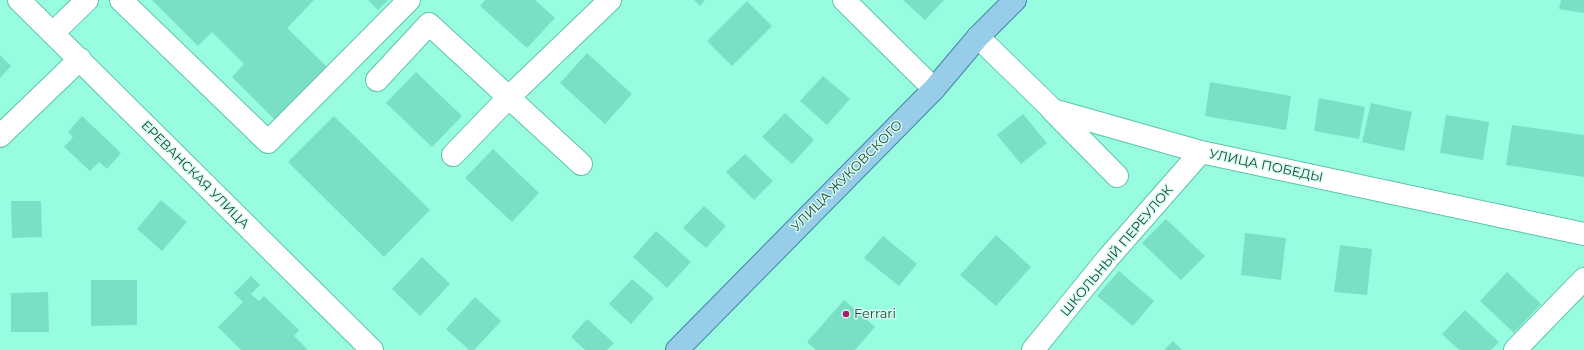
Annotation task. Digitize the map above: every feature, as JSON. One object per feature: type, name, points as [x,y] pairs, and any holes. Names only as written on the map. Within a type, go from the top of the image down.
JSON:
[{"type":"main road","name":"УЛИЦА ЖУКОВСКОГО","points":[[677,350],[934,88],[978,37],[1015,0]]},
{"type":"street","name":"ЕРЕВАНСКАЯ УЛИЦА","points":[[19,0],[372,350]]},
{"type":"street","points":[[53,33],[87,0]]},
{"type":"street","points":[[121,0],[268,142],[409,0]]},
{"type":"street","points":[[453,155],[509,98],[610,0]]},
{"type":"street","points":[[844,0],[934,88]]},
{"type":"street","points":[[377,80],[429,24],[581,164]]},
{"type":"street","name":"УЛИЦА ПОБЕДЫ","points":[[978,37],[1053,110],[1201,152],[1584,234]]},
{"type":"street","points":[[0,136],[80,59]]},
{"type":"street","points":[[1053,110],[1117,176]]},
{"type":"street","name":"ШКОЛЬНЫЙ ПЕРЕУЛОК","points":[[1033,350],[1108,258],[1201,152]]},
{"type":"street","points":[[1515,350],[1584,279]]},
{"type":"building","points":[[152,0],[314,0],[287,28],[327,67],[275,120],[232,77],[244,64],[212,32],[198,46]]},
{"type":"building","points":[[368,0],[388,0],[378,10]]},
{"type":"building","points":[[485,0],[535,0],[555,18],[527,48],[480,6]]},
{"type":"building","points":[[694,0],[705,0],[700,6]]},
{"type":"building","points":[[903,0],[944,0],[925,20]]},
{"type":"building","points":[[1561,0],[1584,0],[1584,13],[1559,9]]},
{"type":"building","points":[[747,1],[772,26],[732,66],[707,41]]},
{"type":"building","points":[[587,53],[632,94],[605,124],[560,83]]},
{"type":"building","points":[[0,55],[11,66],[0,78]]},
{"type":"building","points":[[416,72],[462,116],[432,147],[386,103]]},
{"type":"building","points":[[823,76],[850,99],[827,125],[800,101]]},
{"type":"building","points":[[1210,82],[1291,96],[1286,130],[1205,116]]},
{"type":"building","points":[[1319,98],[1365,107],[1359,139],[1314,131]]},
{"type":"building","points":[[1371,103],[1412,112],[1404,151],[1362,142]]},
{"type":"building","points":[[785,113],[814,140],[792,164],[762,137]]},
{"type":"building","points":[[1023,114],[1047,143],[1021,164],[997,135]]},
{"type":"building","points":[[1446,115],[1489,122],[1483,160],[1440,153]]},
{"type":"building","points":[[82,116],[121,153],[107,169],[99,162],[90,171],[64,147],[73,137],[68,132]]},
{"type":"building","points":[[334,116],[430,210],[384,257],[288,162]]},
{"type":"building","points":[[1512,125],[1584,135],[1584,177],[1506,165]]},
{"type":"building","points":[[493,149],[539,193],[512,222],[465,178]]},
{"type":"building","points":[[745,154],[773,181],[754,200],[726,172]]},
{"type":"building","points":[[161,200],[187,222],[162,251],[137,229]]},
{"type":"building","points":[[11,201],[41,201],[42,237],[12,238]]},
{"type":"building","points":[[704,206],[726,226],[706,248],[683,228]]},
{"type":"building","points":[[1166,219],[1205,256],[1181,280],[1142,243]]},
{"type":"building","points":[[656,231],[691,262],[667,288],[633,257]]},
{"type":"building","points":[[1245,233],[1286,238],[1281,280],[1241,275]]},
{"type":"building","points":[[996,235],[1031,267],[996,306],[960,275]]},
{"type":"building","points":[[883,236],[917,264],[899,286],[864,258]]},
{"type":"building","points":[[1340,245],[1372,249],[1367,295],[1334,292]]},
{"type":"building","points":[[422,257],[450,284],[420,316],[392,289]]},
{"type":"building","points":[[1119,271],[1154,301],[1133,326],[1097,296]]},
{"type":"building","points":[[1507,272],[1541,304],[1514,333],[1480,301]]},
{"type":"building","points":[[251,276],[260,285],[251,294],[259,301],[264,296],[299,330],[294,336],[308,350],[241,350],[218,327],[243,302],[234,293]]},
{"type":"building","points":[[632,279],[654,298],[631,324],[609,304]]},
{"type":"building","points":[[91,280],[137,280],[137,325],[91,326]]},
{"type":"building","points":[[48,292],[49,332],[11,332],[11,293]]},
{"type":"building","points":[[475,297],[501,321],[474,350],[469,350],[446,329]]},
{"type":"building","name":"Ferrari","points":[[844,300],[875,327],[855,350],[816,350],[807,342]]},
{"type":"building","points":[[1465,310],[1499,342],[1491,350],[1459,350],[1442,334]]},
{"type":"building","points":[[587,319],[614,343],[607,350],[585,350],[571,337]]},
{"type":"building","points":[[1173,341],[1182,350],[1164,350]]},
{"type":"place","name":"Ferrari","points":[[846,314]]}]
